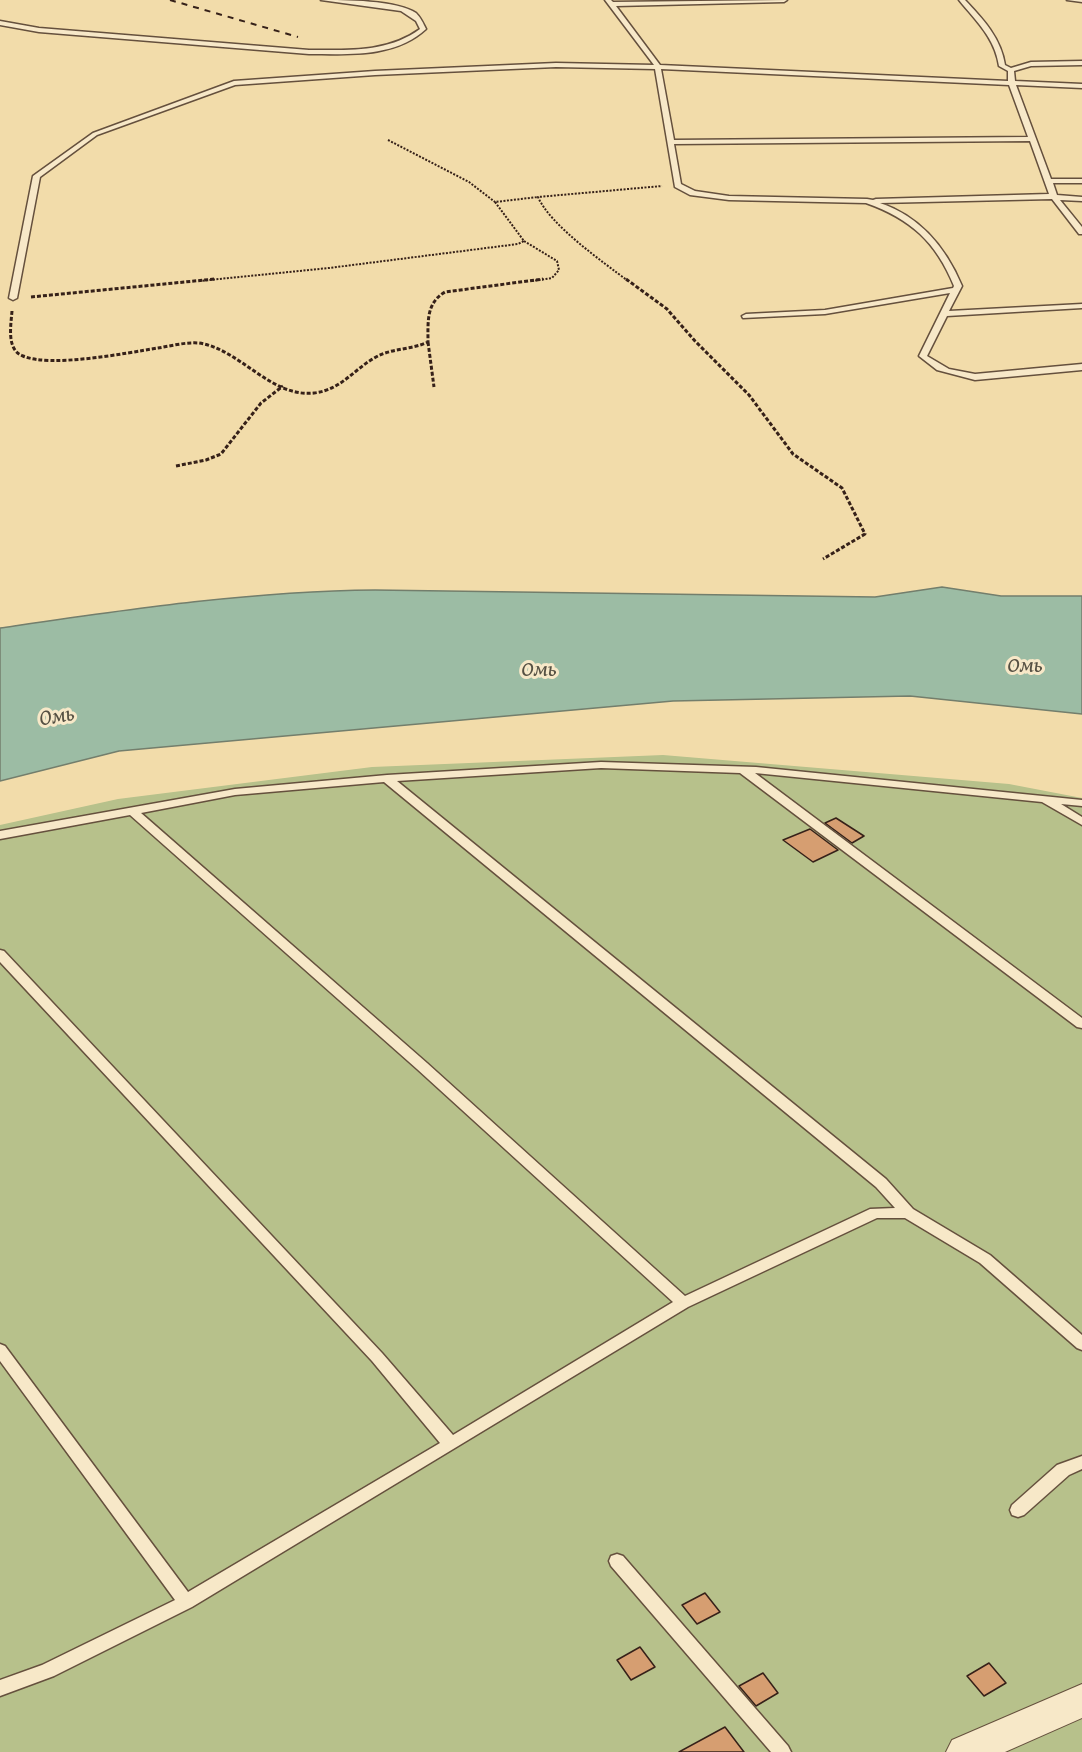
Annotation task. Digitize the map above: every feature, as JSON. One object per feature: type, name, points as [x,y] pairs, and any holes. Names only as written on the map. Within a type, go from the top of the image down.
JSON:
[{"type":"street","points":[[965,1752],[1082,1700]]},
{"type":"lane","points":[[0,23],[39,30],[309,52],[377,49],[414,37],[423,29],[421,21],[414,14],[393,7],[353,1],[324,0]]},
{"type":"lane","points":[[610,2],[784,0]]},
{"type":"lane","points":[[962,0],[984,24],[1001,53],[1002,66],[1011,70],[1031,64],[1082,63]]},
{"type":"lane","points":[[1070,0],[1082,0]]},
{"type":"lane","points":[[610,2],[658,67],[678,185],[693,193],[729,198],[867,201],[1082,198]]},
{"type":"lane","points":[[13,298],[37,176],[95,134],[234,83],[375,73],[556,65],[658,67],[1082,86]]},
{"type":"lane","points":[[1011,70],[1012,83],[1054,197],[1082,231]]},
{"type":"lane","points":[[670,142],[1032,139]]},
{"type":"lane","points":[[1048,181],[1082,181]]},
{"type":"lane","points":[[867,201],[887,207],[933,239],[949,263],[958,286],[923,356],[931,365],[957,374],[975,377],[1082,367]]},
{"type":"lane","points":[[746,316],[825,312],[956,290]]},
{"type":"lane","points":[[944,314],[1082,306]]},
{"type":"lane","points":[[0,835],[235,792],[387,778],[601,765],[743,770],[1082,803]]},
{"type":"lane","points":[[743,770],[1082,1024]]},
{"type":"lane","points":[[387,778],[881,1184],[908,1213],[985,1259],[1082,1344]]},
{"type":"lane","points":[[1044,799],[1082,822]]},
{"type":"lane","points":[[131,810],[422,1066],[683,1303]]},
{"type":"lane","points":[[0,954],[377,1357],[451,1444]]},
{"type":"lane","points":[[0,1688],[48,1671],[186,1602],[683,1303],[875,1213],[908,1213]]},
{"type":"lane","points":[[0,1350],[186,1602]]},
{"type":"lane","points":[[1018,1510],[1063,1470],[1082,1462]]},
{"type":"lane","points":[[617,1561],[782,1752]]},
{"type":"path","points":[[388,140],[469,182],[495,202],[524,241],[557,261],[559,270],[552,278],[445,292],[437,296],[432,302],[428,342],[434,387]]},
{"type":"path","points":[[495,202],[678,185]]},
{"type":"path","points":[[538,197],[543,209],[596,257],[666,309],[749,395],[793,454],[842,488],[865,534],[824,559]]},
{"type":"path","points":[[428,342],[412,349],[382,354],[343,383],[326,391],[298,392],[271,381],[227,354],[205,344],[188,343],[54,360],[27,359],[19,356],[13,348],[11,332],[13,298],[329,268],[518,244],[524,241]]},
{"type":"path","points":[[176,466],[207,460],[221,454],[261,403],[283,386]]},
{"type":"shaded area","points":[[663,755],[1009,784],[1082,798],[1082,1752],[0,1752],[0,825],[118,799],[372,767]]},
{"type":"water","name":"Омь","points":[[942,587],[1001,596],[1082,596],[1082,714],[910,696],[673,701],[119,751],[0,781],[0,628],[187,603],[328,591],[875,597]]},
{"type":"building","points":[[836,818],[864,836],[852,843],[825,823]]},
{"type":"building","points":[[810,829],[838,850],[813,862],[783,840]]},
{"type":"building","points":[[705,1593],[720,1612],[697,1624],[682,1605]]},
{"type":"building","points":[[640,1647],[655,1667],[631,1680],[617,1660]]},
{"type":"building","points":[[989,1663],[1006,1683],[984,1696],[967,1676]]},
{"type":"building","points":[[763,1673],[778,1693],[756,1706],[739,1686]]},
{"type":"building","points":[[725,1727],[744,1752],[679,1752]]},
{"type":"railway","points":[[170,0],[298,37]]}]
